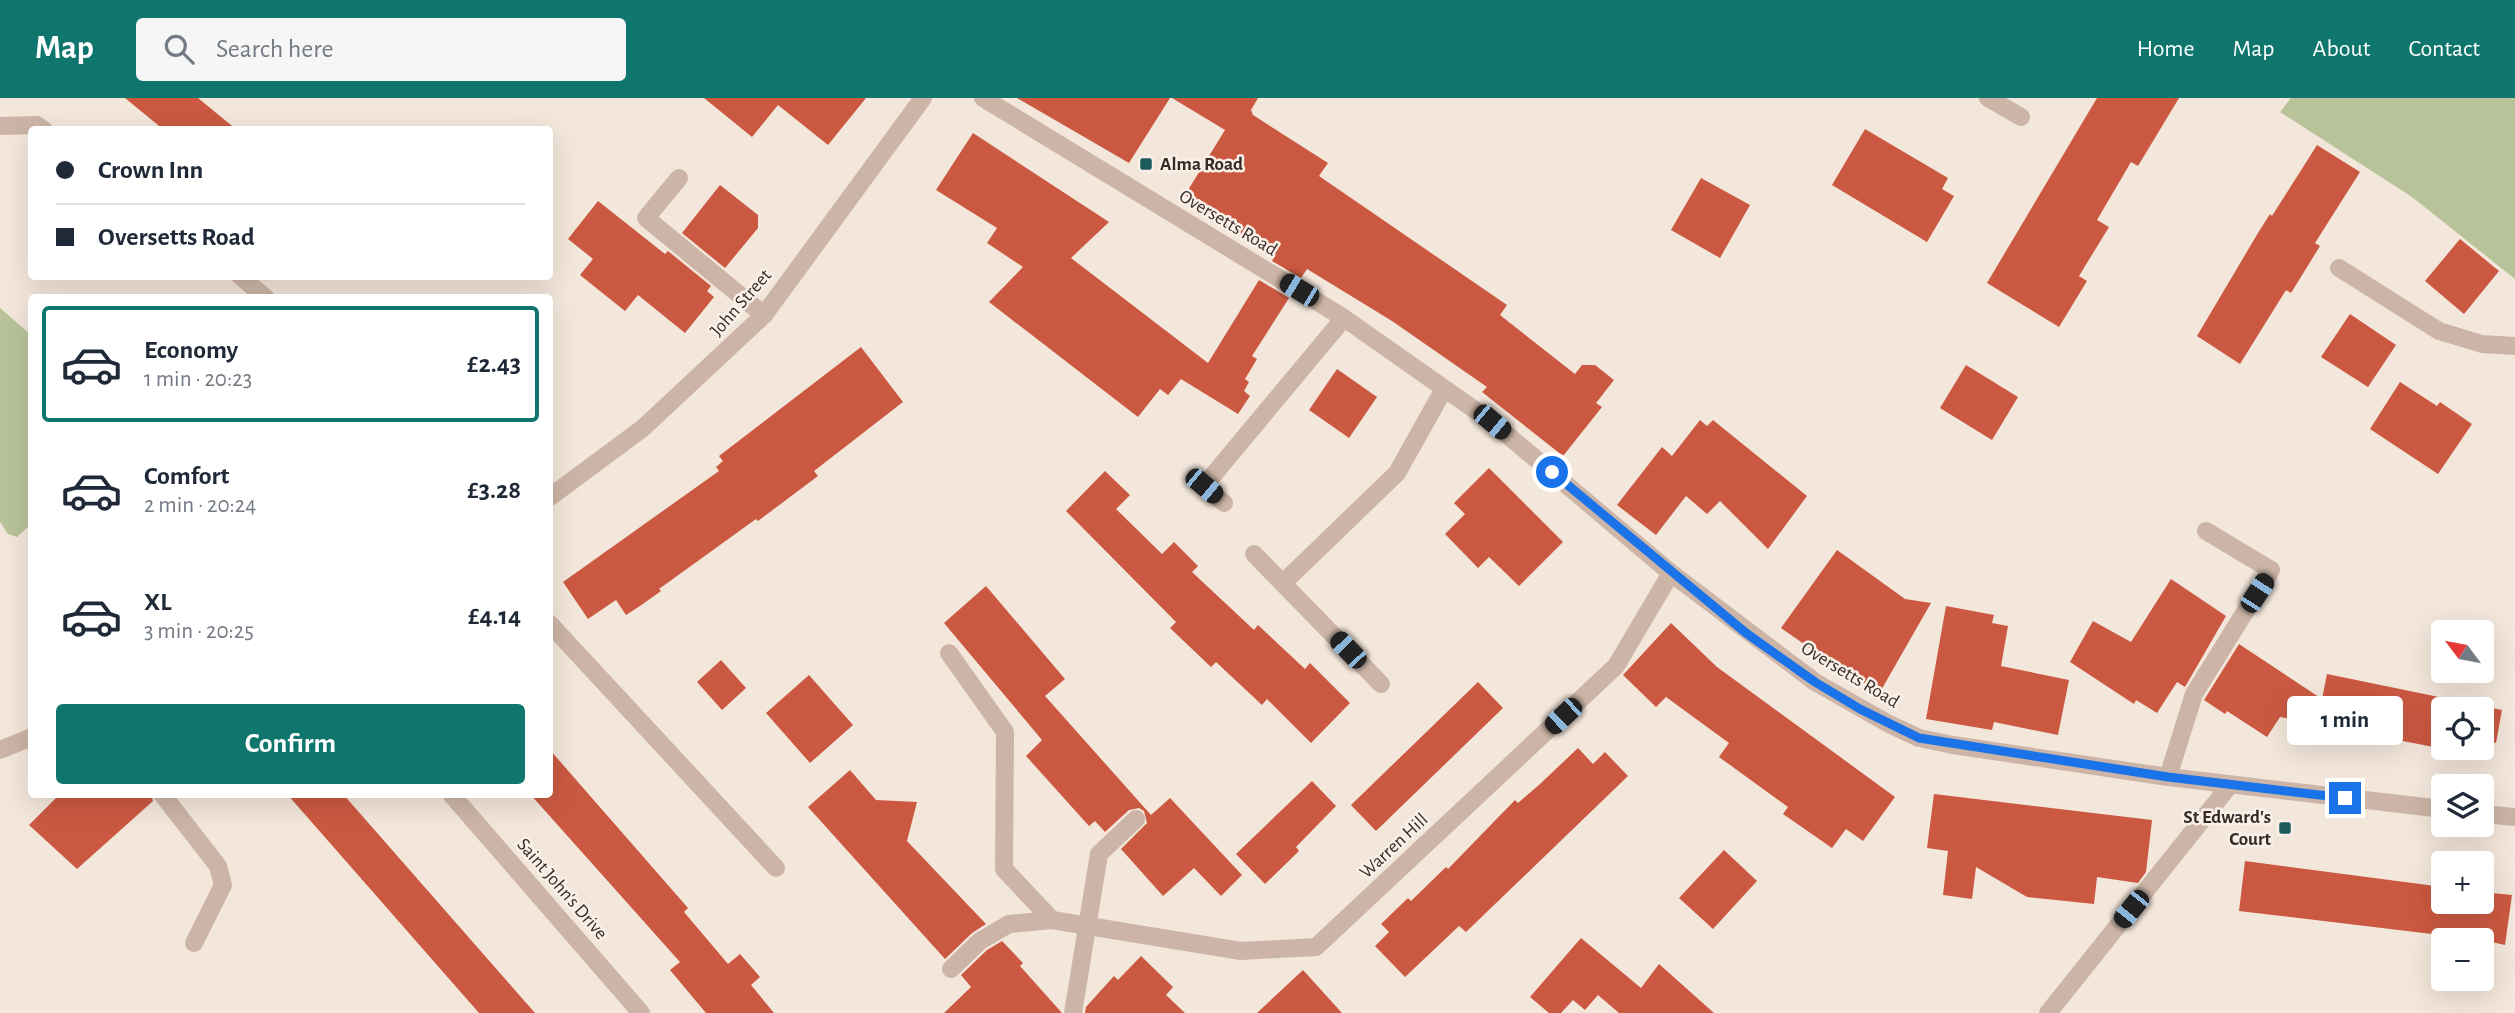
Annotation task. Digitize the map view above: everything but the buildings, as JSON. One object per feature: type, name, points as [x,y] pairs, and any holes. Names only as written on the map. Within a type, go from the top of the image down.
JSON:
[{"type":"street","name":"John Street","points":[[553,495],[643,428],[764,315],[923,98]]},
{"type":"street","name":"Oversetts Road","points":[[983,98],[1344,318],[1492,422],[1671,573],[1815,682],[1860,709],[1919,738],[2168,777],[2431,808]]},
{"type":"street","points":[[1988,98],[2021,117]]},
{"type":"street","points":[[0,126],[38,126]]},
{"type":"street","points":[[678,178],[646,218],[764,315]]},
{"type":"street","points":[[2339,268],[2439,331],[2482,344],[2515,346]]},
{"type":"street","points":[[245,280],[261,294]]},
{"type":"street","points":[[1224,503],[1204,486],[1344,318]]},
{"type":"street","points":[[1283,583],[1397,473],[1444,389]]},
{"type":"street","points":[[2168,777],[2194,694],[2271,570],[2206,531]]},
{"type":"street","points":[[1254,554],[1381,684]]},
{"type":"street","name":"Warren Hill","points":[[951,969],[980,941],[1009,924],[1052,920],[1241,951],[1316,947],[1616,666],[1671,573]]},
{"type":"street","points":[[553,627],[776,868]]},
{"type":"street","points":[[949,653],[1005,732],[1004,869],[1052,920]]},
{"type":"street","points":[[0,750],[28,739]]},
{"type":"street","points":[[2048,1013],[2230,785]]},
{"type":"street","points":[[165,798],[218,866],[223,885],[194,943]]},
{"type":"street","name":"Saint John's Drive","points":[[454,798],[640,1013]]},
{"type":"street","points":[[2494,815],[2515,817]]},
{"type":"street","points":[[1073,1013],[1099,854],[1136,819]]},
{"type":"green space","points":[[2291,98],[2515,98],[2515,279],[2412,197],[2280,112]]},
{"type":"green space","points":[[0,308],[28,332],[28,527],[17,537],[8,534],[0,522]]},
{"type":"place","name":"Alma Road","points":[[1146,164]]},
{"type":"place","name":"St Edward's Court","points":[[2285,828]]},
{"type":"route","points":[[1552,472],[1746,633],[1815,682],[1860,709],[1919,738],[2168,777],[2345,798]]}]
